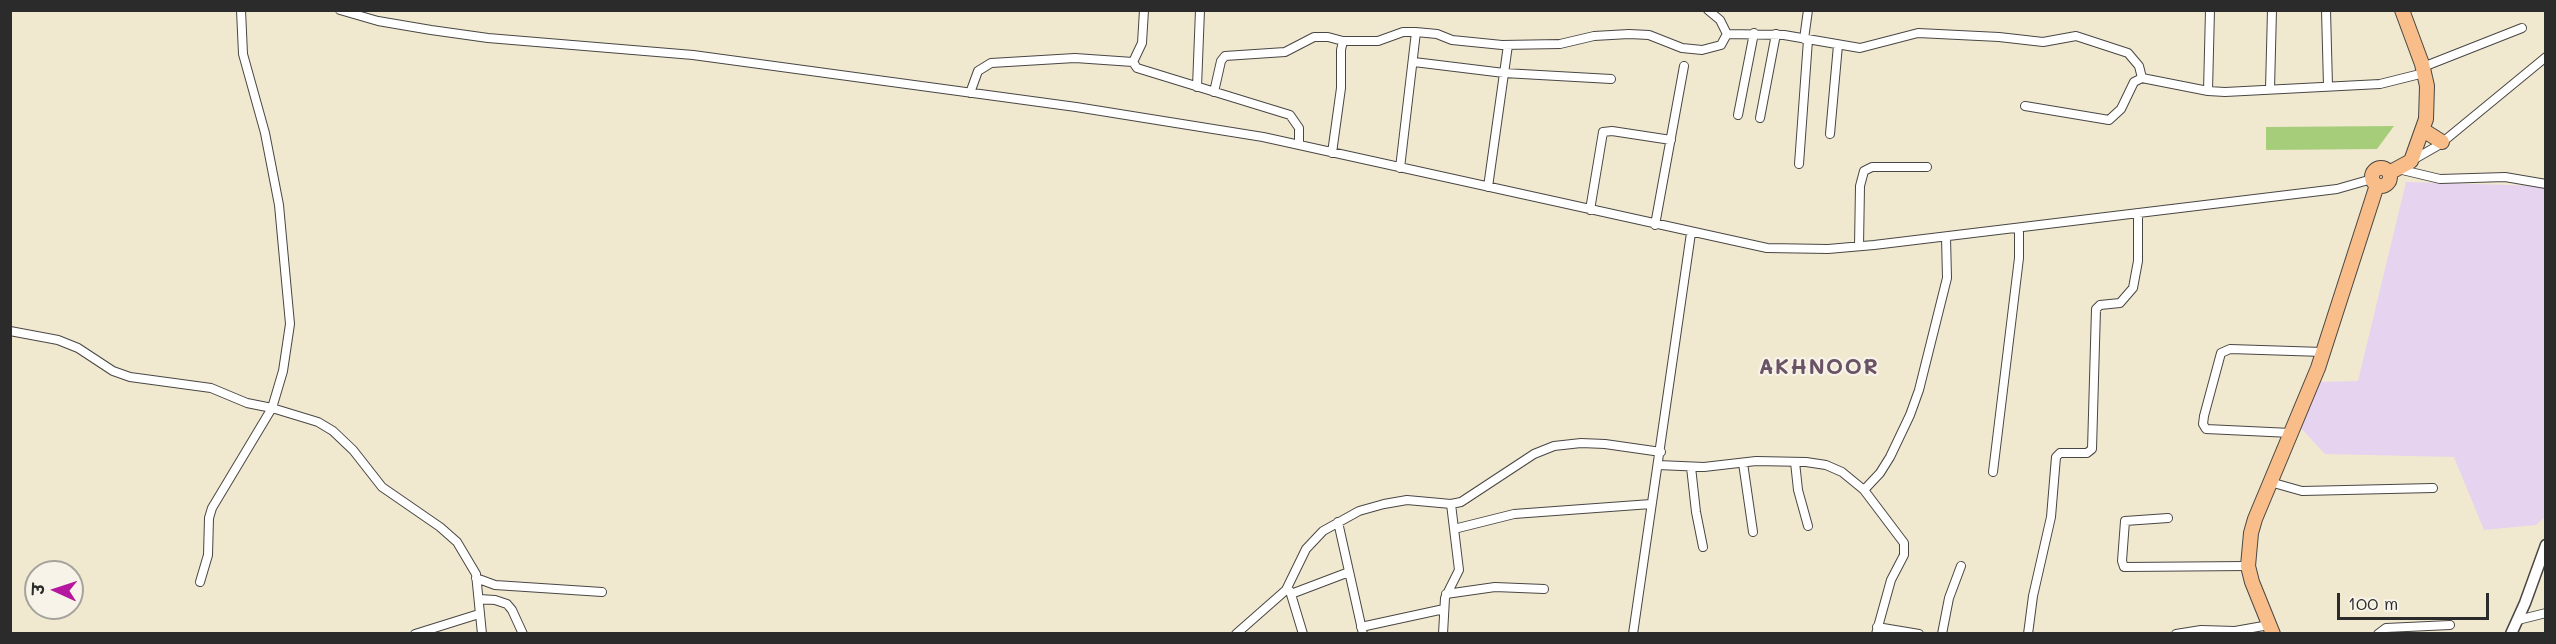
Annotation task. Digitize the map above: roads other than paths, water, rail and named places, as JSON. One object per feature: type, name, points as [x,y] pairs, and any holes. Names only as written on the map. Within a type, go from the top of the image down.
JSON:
[{"type":"main road","points":[[2268,623],[2248,566],[2251,533],[2324,352],[2375,182],[2373,172],[2377,168],[2393,171],[2411,161],[2423,130],[2427,106],[2423,70],[2402,10]]},
{"type":"main road","points":[[2423,130],[2442,142]]},
{"type":"street","points":[[200,582],[208,555],[209,518],[212,508],[272,408],[283,371],[290,324],[279,205],[265,133],[243,54],[241,10]]},
{"type":"street","points":[[340,10],[378,21],[488,38],[693,55],[1076,107],[1263,137],[1767,248],[1828,249],[1946,237],[2337,189],[2375,182]]},
{"type":"street","points":[[1132,62],[1142,43],[1144,10]]},
{"type":"street","points":[[1197,87],[1200,10]]},
{"type":"street","points":[[1708,10],[1720,20],[1727,34]]},
{"type":"street","points":[[1799,164],[1808,10]]},
{"type":"street","points":[[2208,91],[2210,10]]},
{"type":"street","points":[[2270,89],[2272,10]]},
{"type":"street","points":[[2326,10],[2328,86]]},
{"type":"street","points":[[2025,106],[2109,120],[2121,110],[2134,82],[2142,78],[2208,91],[2380,84],[2423,70],[2522,28]]},
{"type":"street","points":[[1214,92],[1221,61],[1225,56],[1285,52],[1314,37],[1328,37],[1343,41],[1378,41],[1403,32],[1416,32],[1437,34],[1452,40],[1508,45],[1560,44],[1594,36],[1629,33],[1649,35],[1682,48],[1702,50],[1721,45],[1727,34]]},
{"type":"street","points":[[1400,168],[1416,32]]},
{"type":"street","points":[[1738,115],[1754,33]]},
{"type":"street","points":[[1727,34],[1776,34],[1838,45],[1868,47],[1918,33],[1999,37],[2043,42],[2083,37],[2128,53],[2139,66],[2142,78]]},
{"type":"street","points":[[1760,118],[1776,34]]},
{"type":"street","points":[[1332,153],[1341,88],[1343,41]]},
{"type":"street","points":[[1488,187],[1508,45]]},
{"type":"street","points":[[1830,134],[1838,45]]},
{"type":"street","points":[[2411,161],[2442,142],[2546,57]]},
{"type":"street","points":[[970,93],[978,71],[991,63],[1075,58],[1132,62],[1140,70],[1290,115],[1299,128],[1299,145]]},
{"type":"street","points":[[1414,63],[1504,73],[1611,79]]},
{"type":"street","points":[[1656,225],[1684,66]]},
{"type":"street","points":[[1590,210],[1603,132],[1612,131],[1671,140]]},
{"type":"street","points":[[1859,246],[1860,186],[1864,171],[1872,167],[1927,167]]},
{"type":"street","points":[[2393,171],[2440,179],[2505,177],[2546,184]]},
{"type":"street","points":[[2028,633],[2033,596],[2051,518],[2056,455],[2087,453],[2092,449],[2096,309],[2100,305],[2120,303],[2133,288],[2138,261],[2138,213]]},
{"type":"street","points":[[1993,472],[2019,258],[2019,228]]},
{"type":"street","points":[[1633,633],[1651,504],[1662,447],[1691,233]]},
{"type":"street","points":[[1868,486],[1880,473],[1898,440],[1919,390],[1947,278],[1946,237]]},
{"type":"street","points":[[10,331],[58,340],[78,348],[113,371],[130,377],[211,388],[247,404],[272,408],[318,422],[333,431],[353,450],[382,487],[440,527],[457,542],[467,556],[476,578],[482,633]]},
{"type":"street","points":[[2291,433],[2206,429],[2203,424],[2204,416],[2221,353],[2225,349],[2324,352]]},
{"type":"street","points":[[1303,633],[1290,590],[1306,549],[1323,531],[1338,522],[1359,512],[1396,501],[1451,504],[1461,502],[1534,454],[1554,446],[1597,444],[1662,447]]},
{"type":"street","points":[[1795,462],[1798,490],[1808,526]]},
{"type":"street","points":[[1658,465],[1691,467],[1795,462],[1834,467],[1868,486],[1904,543],[1904,555],[1891,580],[1876,630],[1919,633]]},
{"type":"street","points":[[1743,463],[1753,532]]},
{"type":"street","points":[[1691,467],[1703,547]]},
{"type":"street","points":[[2270,482],[2302,491],[2433,488]]},
{"type":"street","points":[[1443,633],[1446,594],[1459,570],[1451,504]]},
{"type":"street","points":[[1454,528],[1514,514],[1651,504]]},
{"type":"street","points":[[2168,518],[2125,521],[2122,561],[2124,567],[2248,566]]},
{"type":"street","points":[[1338,522],[1362,630],[1444,609]]},
{"type":"street","points":[[2511,633],[2546,545]]},
{"type":"street","points":[[1942,633],[1949,598],[1961,566]]},
{"type":"street","points":[[1236,633],[1290,590],[1349,572]]},
{"type":"street","points":[[476,578],[495,585],[602,592]]},
{"type":"street","points":[[1446,594],[1495,587],[1544,589]]},
{"type":"street","points":[[479,599],[495,600],[507,604],[523,633]]},
{"type":"street","points":[[2518,620],[2546,613]]},
{"type":"street","points":[[415,633],[479,614]]},
{"type":"street","points":[[2176,633],[2201,630],[2235,631],[2268,623]]},
{"type":"street","points":[[2378,633],[2386,628],[2450,625]]},
{"type":"district","name":"AKHNOOR","points":[[1819,368]]}]
